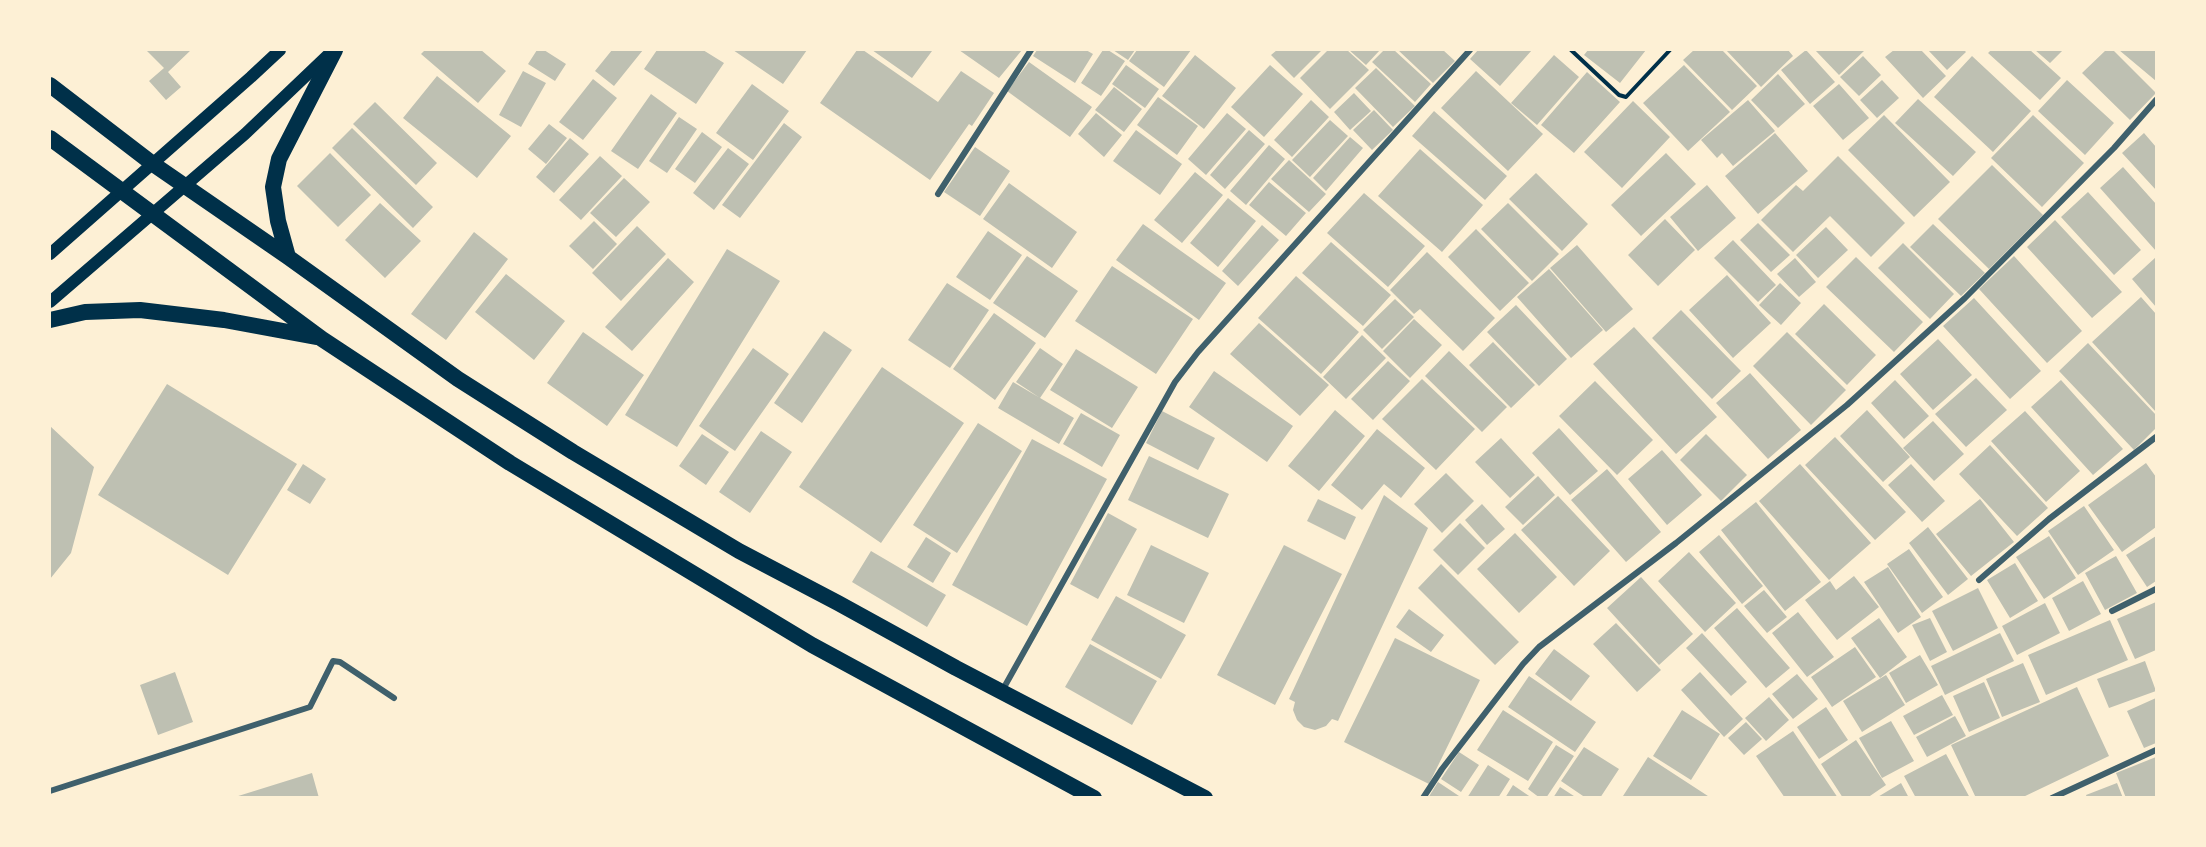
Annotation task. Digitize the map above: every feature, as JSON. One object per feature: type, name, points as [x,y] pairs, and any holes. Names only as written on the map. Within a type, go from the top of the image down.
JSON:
[{"type":"highway","points":[[288,257],[278,221],[273,187],[279,159],[335,50]]},
{"type":"highway","points":[[50,85],[153,164],[458,379],[573,452],[739,552],[1205,798]]},
{"type":"highway","points":[[50,138],[322,339],[510,463],[812,645],[1094,798]]},
{"type":"highway","points":[[50,320],[85,312],[140,310],[224,320],[322,339]]},
{"type":"main road","points":[[50,254],[280,50]]},
{"type":"main road","points":[[50,302],[245,134],[335,50]]},
{"type":"street","points":[[938,194],[1031,50]]},
{"type":"street","points":[[1002,692],[1175,382],[1198,352],[1470,50]]},
{"type":"street","points":[[1422,798],[1539,647],[1676,543],[1847,405],[1965,298],[2114,148],[2157,100]]},
{"type":"street","points":[[1979,580],[2049,519],[2157,437]]},
{"type":"street","points":[[2112,611],[2157,589]]},
{"type":"street","points":[[50,791],[310,707],[333,661],[340,662],[394,698]]},
{"type":"street","points":[[2052,798],[2157,750]]},
{"type":"path","points":[[1571,50],[1619,95],[1626,97],[1670,50]]},
{"type":"building","points":[[146,50],[191,50],[168,72],[181,87],[166,100],[149,81],[164,68]]},
{"type":"building","points":[[425,50],[481,50],[506,71],[478,103],[421,54]]},
{"type":"building","points":[[537,50],[544,50],[566,64],[555,81],[528,64]]},
{"type":"building","points":[[612,50],[643,50],[614,86],[595,71]]},
{"type":"building","points":[[657,50],[703,50],[724,63],[696,104],[644,69]]},
{"type":"building","points":[[733,50],[807,50],[783,84]]},
{"type":"building","points":[[857,50],[863,50],[938,102],[961,71],[994,93],[972,126],[969,124],[930,180],[820,103]]},
{"type":"building","points":[[872,50],[930,50],[932,51],[912,78]]},
{"type":"building","points":[[959,50],[1022,50],[999,78]]},
{"type":"building","points":[[1037,50],[1086,50],[1093,54],[1075,83],[1033,56]]},
{"type":"building","points":[[1103,50],[1108,50],[1125,61],[1101,96],[1081,83]]},
{"type":"building","points":[[1113,50],[1135,50],[1128,60]]},
{"type":"building","points":[[1137,50],[1191,50],[1164,87],[1129,61]]},
{"type":"building","points":[[1277,50],[1322,50],[1294,78],[1271,55]]},
{"type":"building","points":[[1328,50],[1347,50],[1369,70],[1330,109],[1300,78]]},
{"type":"building","points":[[1349,50],[1380,50],[1366,65]]},
{"type":"building","points":[[1384,50],[1394,50],[1431,84],[1415,102],[1372,62]]},
{"type":"building","points":[[1398,50],[1443,50],[1455,61],[1433,83]]},
{"type":"building","points":[[1478,50],[1532,50],[1500,86],[1470,59]]},
{"type":"building","points":[[1588,50],[1646,50],[1620,83],[1584,55]]},
{"type":"building","points":[[1694,50],[1722,50],[1757,86],[1732,110],[1683,60]]},
{"type":"building","points":[[1726,50],[1788,50],[1793,56],[1761,87]]},
{"type":"building","points":[[1806,50],[1835,82],[1810,104],[1781,70]]},
{"type":"building","points":[[1815,50],[1862,50],[1864,51],[1839,75]]},
{"type":"building","points":[[1894,50],[1921,50],[1946,76],[1923,98],[1885,57]]},
{"type":"building","points":[[1928,50],[1964,50],[1966,52],[1947,70]]},
{"type":"building","points":[[1991,50],[2030,50],[2061,78],[2040,100],[1988,53]]},
{"type":"building","points":[[2035,50],[2063,50],[2050,63]]},
{"type":"building","points":[[2106,50],[2113,50],[2156,93],[2130,120],[2082,73]]},
{"type":"building","points":[[2119,50],[2156,50],[2156,81]]},
{"type":"building","points":[[1195,55],[1236,88],[1204,129],[1162,96]]},
{"type":"building","points":[[1554,55],[1579,77],[1537,125],[1511,103]]},
{"type":"building","points":[[1863,56],[1881,75],[1859,96],[1840,77]]},
{"type":"building","points":[[1972,56],[2031,111],[1993,152],[1934,97]]},
{"type":"building","points":[[1029,62],[1092,107],[1070,137],[1007,91]]},
{"type":"building","points":[[1126,65],[1159,89],[1145,108],[1112,84]]},
{"type":"building","points":[[1270,65],[1303,94],[1264,137],[1231,107]]},
{"type":"building","points":[[1684,65],[1730,112],[1688,151],[1643,103]]},
{"type":"building","points":[[1376,68],[1415,106],[1393,127],[1355,88]]},
{"type":"building","points":[[523,71],[546,83],[521,127],[499,115]]},
{"type":"building","points":[[1476,71],[1543,134],[1508,171],[1441,108]]},
{"type":"building","points":[[1587,72],[1620,102],[1574,153],[1541,125]]},
{"type":"building","points":[[1778,74],[1805,104],[1778,128],[1751,100]]},
{"type":"building","points":[[437,76],[511,136],[477,178],[403,118]]},
{"type":"building","points":[[593,79],[617,98],[583,140],[559,122]]},
{"type":"building","points":[[1882,80],[1899,98],[1877,118],[1860,100]]},
{"type":"building","points":[[2067,80],[2114,123],[2085,155],[2038,111]]},
{"type":"building","points":[[752,84],[789,111],[753,160],[716,133]]},
{"type":"building","points":[[1839,84],[1869,118],[1843,140],[1813,106]]},
{"type":"building","points":[[1114,87],[1142,109],[1124,132],[1095,110]]},
{"type":"building","points":[[1354,93],[1371,111],[1350,130],[1334,112]]},
{"type":"building","points":[[651,94],[677,113],[638,169],[611,151]]},
{"type":"building","points":[[1158,97],[1198,126],[1177,155],[1137,125]]},
{"type":"building","points":[[1918,99],[1976,152],[1953,176],[1895,123]]},
{"type":"building","points":[[1311,100],[1329,117],[1292,157],[1274,140]]},
{"type":"building","points":[[1748,100],[1775,131],[1733,166],[1722,153],[1717,158],[1701,140]]},
{"type":"building","points":[[1633,101],[1670,137],[1622,188],[1584,152]]},
{"type":"building","points":[[375,102],[437,163],[416,185],[353,124]]},
{"type":"building","points":[[1374,110],[1393,130],[1372,150],[1353,130]]},
{"type":"building","points":[[1434,111],[1507,176],[1485,200],[1412,136]]},
{"type":"building","points":[[1096,113],[1122,135],[1104,157],[1078,134]]},
{"type":"building","points":[[1227,113],[1246,129],[1206,175],[1188,159]]},
{"type":"building","points":[[1884,115],[1950,182],[1914,217],[1848,150]]},
{"type":"building","points":[[2033,115],[2084,163],[2042,207],[1991,158]]},
{"type":"building","points":[[679,117],[697,129],[667,173],[649,161]]},
{"type":"building","points":[[1330,120],[1348,136],[1310,177],[1292,160]]},
{"type":"building","points":[[784,123],[802,137],[740,218],[722,205]]},
{"type":"building","points":[[549,124],[567,138],[546,164],[528,149]]},
{"type":"building","points":[[352,128],[433,207],[413,228],[332,148]]},
{"type":"building","points":[[1136,130],[1182,164],[1160,195],[1113,161]]},
{"type":"building","points":[[1249,130],[1265,144],[1225,189],[1210,175]]},
{"type":"building","points":[[702,132],[722,147],[695,183],[675,169]]},
{"type":"building","points":[[1775,133],[1808,171],[1758,214],[1725,176]]},
{"type":"building","points":[[2144,133],[2156,147],[2156,190],[2122,153]]},
{"type":"building","points":[[1350,137],[1363,148],[1326,191],[1313,178]]},
{"type":"building","points":[[570,138],[589,154],[554,193],[536,177]]},
{"type":"building","points":[[1269,145],[1285,159],[1246,205],[1230,191]]},
{"type":"building","points":[[975,147],[1010,171],[980,216],[944,192]]},
{"type":"building","points":[[728,148],[749,164],[714,210],[693,193]]},
{"type":"building","points":[[1420,149],[1483,205],[1442,252],[1378,196]]},
{"type":"building","points":[[330,153],[371,195],[338,227],[297,186]]},
{"type":"building","points":[[1666,153],[1696,184],[1641,236],[1611,205]]},
{"type":"building","points":[[600,156],[622,176],[581,220],[559,200]]},
{"type":"building","points":[[1838,156],[1905,223],[1871,257],[1830,216],[1793,252],[1761,220],[1796,185],[1803,191]]},
{"type":"building","points":[[1289,160],[1326,194],[1309,212],[1271,179]]},
{"type":"building","points":[[1992,165],[2043,215],[1989,269],[1938,219]]},
{"type":"building","points":[[2123,167],[2156,204],[2156,251],[2100,188]]},
{"type":"building","points":[[1195,172],[1223,195],[1182,243],[1154,220]]},
{"type":"building","points":[[1536,173],[1588,224],[1562,251],[1509,199]]},
{"type":"building","points":[[624,178],[650,202],[616,237],[590,213]]},
{"type":"building","points":[[1269,182],[1306,213],[1286,236],[1249,205]]},
{"type":"building","points":[[1009,183],[1077,232],[1052,268],[983,219]]},
{"type":"building","points":[[1707,185],[1736,218],[1698,251],[1670,217]]},
{"type":"building","points":[[2088,192],[2141,250],[2114,275],[2061,217]]},
{"type":"building","points":[[1364,193],[1425,246],[1388,287],[1327,233]]},
{"type":"building","points":[[1228,198],[1256,221],[1218,267],[1190,243]]},
{"type":"building","points":[[380,203],[421,241],[385,278],[345,240]]},
{"type":"building","points":[[1508,203],[1559,254],[1532,281],[1481,229]]},
{"type":"building","points":[[1665,219],[1695,250],[1658,286],[1628,255]]},
{"type":"building","points":[[2055,220],[2122,292],[2092,318],[2027,247]]},
{"type":"building","points":[[594,221],[617,244],[593,269],[569,246]]},
{"type":"building","points":[[1758,223],[1790,255],[1771,272],[1740,240]]},
{"type":"building","points":[[1143,224],[1226,283],[1199,320],[1116,260]]},
{"type":"building","points":[[1933,224],[1985,273],[1961,296],[1910,247]]},
{"type":"building","points":[[1262,225],[1279,240],[1238,286],[1222,271]]},
{"type":"building","points":[[637,226],[666,254],[621,301],[592,273]]},
{"type":"building","points":[[1826,227],[1848,250],[1818,278],[1796,255]]},
{"type":"building","points":[[1476,229],[1529,283],[1500,311],[1448,257]]},
{"type":"building","points":[[988,231],[1022,255],[990,300],[956,277]]},
{"type":"building","points":[[474,232],[508,259],[446,340],[411,314]]},
{"type":"building","points":[[1733,240],[1776,285],[1758,302],[1714,258]]},
{"type":"building","points":[[1331,242],[1391,295],[1363,326],[1302,273]]},
{"type":"building","points":[[1903,243],[1954,294],[1930,319],[1878,268]]},
{"type":"building","points":[[1577,245],[1633,309],[1606,332],[1550,268]]},
{"type":"building","points":[[727,249],[780,281],[677,447],[625,415]]},
{"type":"building","points":[[1427,252],[1495,318],[1463,351],[1420,309],[1414,314],[1390,290]]},
{"type":"building","points":[[1027,256],[1078,291],[1045,338],[993,303]]},
{"type":"building","points":[[2014,256],[2082,331],[2047,363],[1979,289]]},
{"type":"building","points":[[1856,257],[1923,322],[1894,352],[1826,287]]},
{"type":"building","points":[[2156,257],[2156,307],[2132,279]]},
{"type":"building","points":[[668,258],[694,282],[632,351],[605,327]]},
{"type":"building","points":[[1795,258],[1816,282],[1799,297],[1777,274]]},
{"type":"building","points":[[1112,266],[1193,319],[1156,374],[1075,321]]},
{"type":"building","points":[[1549,269],[1603,330],[1571,358],[1517,297]]},
{"type":"building","points":[[506,274],[565,321],[534,360],[475,312]]},
{"type":"building","points":[[1727,275],[1771,323],[1733,358],[1689,310]]},
{"type":"building","points":[[1296,276],[1359,332],[1321,374],[1258,318]]},
{"type":"building","points":[[947,283],[989,310],[950,368],[908,340]]},
{"type":"building","points":[[1780,283],[1801,303],[1781,325],[1759,305]]},
{"type":"building","points":[[2141,297],[2156,314],[2156,412],[2092,342]]},
{"type":"building","points":[[1974,298],[2041,371],[2010,399],[1943,326]]},
{"type":"building","points":[[1395,299],[1414,317],[1382,349],[1363,330]]},
{"type":"building","points":[[1824,304],[1876,355],[1847,385],[1795,334]]},
{"type":"building","points":[[1516,305],[1567,359],[1539,386],[1487,332]]},
{"type":"building","points":[[1681,310],[1741,371],[1712,399],[1652,338]]},
{"type":"building","points":[[994,313],[1036,343],[995,400],[953,369]]},
{"type":"building","points":[[1414,319],[1442,345],[1410,378],[1383,351]]},
{"type":"building","points":[[1259,323],[1329,385],[1300,416],[1230,354]]},
{"type":"building","points":[[1634,327],[1717,417],[1676,454],[1593,364]]},
{"type":"building","points":[[824,331],[852,350],[802,423],[774,403]]},
{"type":"building","points":[[583,332],[644,375],[607,426],[547,383]]},
{"type":"building","points":[[1787,332],[1846,390],[1811,425],[1753,366]]},
{"type":"building","points":[[1362,335],[1386,358],[1346,399],[1323,377]]},
{"type":"building","points":[[1938,339],[1972,375],[1933,410],[1900,374]]},
{"type":"building","points":[[1493,342],[1535,385],[1511,408],[1469,365]]},
{"type":"building","points":[[2088,343],[2156,415],[2156,428],[2134,450],[2059,371]]},
{"type":"building","points":[[753,348],[789,374],[735,451],[699,426]]},
{"type":"building","points":[[1040,348],[1063,364],[1040,398],[1016,382]]},
{"type":"building","points":[[1076,349],[1138,387],[1112,428],[1050,390]]},
{"type":"building","points":[[1449,351],[1507,407],[1482,432],[1425,376]]},
{"type":"building","points":[[1388,361],[1410,381],[1373,420],[1351,399]]},
{"type":"building","points":[[882,367],[964,423],[881,543],[799,487]]},
{"type":"building","points":[[1214,371],[1293,426],[1267,462],[1189,407]]},
{"type":"building","points":[[1750,373],[1801,430],[1768,459],[1716,403]]},
{"type":"building","points":[[1976,378],[2007,410],[1966,447],[1935,414]]},
{"type":"building","points":[[1422,379],[1475,429],[1436,470],[1382,419]]},
{"type":"building","points":[[1895,380],[1929,416],[1904,439],[1871,403]]},
{"type":"building","points":[[2061,380],[2123,449],[2093,475],[2031,407]]},
{"type":"building","points":[[1595,381],[1653,440],[1617,475],[1559,416]]},
{"type":"building","points":[[1013,382],[1074,418],[1059,444],[998,408]]},
{"type":"building","points":[[167,384],[297,464],[228,575],[98,495]]},
{"type":"building","points":[[1335,410],[1365,436],[1319,491],[1288,466]]},
{"type":"building","points":[[1867,410],[1910,457],[1883,482],[1840,436]]},
{"type":"building","points":[[1162,411],[1215,438],[1198,470],[1146,443]]},
{"type":"building","points":[[2025,411],[2080,471],[2046,502],[1991,441]]},
{"type":"building","points":[[1081,413],[1120,435],[1102,467],[1063,444]]},
{"type":"building","points":[[1933,421],[1964,454],[1934,481],[1903,448]]},
{"type":"building","points":[[978,423],[1022,451],[957,553],[913,525]]},
{"type":"building","points":[[50,426],[94,467],[71,553],[50,579]]},
{"type":"building","points":[[1559,428],[1598,471],[1570,495],[1532,453]]},
{"type":"building","points":[[1377,429],[1425,468],[1401,498],[1384,484],[1362,510],[1331,485]]},
{"type":"building","points":[[761,431],[792,452],[750,513],[719,492]]},
{"type":"building","points":[[702,434],[729,452],[706,485],[679,466]]},
{"type":"building","points":[[1706,434],[1747,475],[1721,501],[1680,460]]},
{"type":"building","points":[[1835,437],[1906,512],[1875,540],[1805,465]]},
{"type":"building","points":[[1501,438],[1535,475],[1510,498],[1475,462]]},
{"type":"building","points":[[1032,439],[1107,479],[1027,626],[952,585]]},
{"type":"building","points":[[1990,445],[2048,508],[2017,536],[1959,474]]},
{"type":"building","points":[[1662,450],[1702,495],[1667,525],[1628,479]]},
{"type":"building","points":[[1149,456],[1229,494],[1208,538],[1128,500]]},
{"type":"building","points":[[2146,463],[2156,477],[2156,527],[2122,552],[2088,505]]},
{"type":"building","points":[[303,464],[326,479],[310,504],[287,490]]},
{"type":"building","points":[[1800,464],[1871,543],[1829,580],[1759,501]]},
{"type":"building","points":[[1911,464],[1945,501],[1922,522],[1888,485]]},
{"type":"building","points":[[1607,469],[1661,532],[1626,562],[1571,500]]},
{"type":"building","points":[[1446,473],[1474,501],[1442,533],[1414,504]]},
{"type":"building","points":[[1538,476],[1555,495],[1523,525],[1505,507]]},
{"type":"building","points":[[1384,495],[1428,528],[1338,721],[1332,719],[1326,726],[1315,730],[1304,727],[1297,720],[1293,710],[1295,702],[1289,699]]},
{"type":"building","points":[[1558,496],[1610,551],[1574,586],[1521,530]]},
{"type":"building","points":[[1318,499],[1356,517],[1345,540],[1307,521]]},
{"type":"building","points":[[1980,499],[2014,542],[1971,576],[1936,534]]},
{"type":"building","points":[[1756,502],[1821,582],[1785,611],[1721,530]]},
{"type":"building","points":[[1482,504],[1505,529],[1487,545],[1465,520]]},
{"type":"building","points":[[2084,506],[2114,550],[2078,575],[2048,531]]},
{"type":"building","points":[[1108,513],[1137,529],[1098,599],[1070,584]]},
{"type":"building","points":[[1460,523],[1485,548],[1458,575],[1433,550]]},
{"type":"building","points":[[1928,527],[1968,579],[1948,595],[1909,543]]},
{"type":"building","points":[[1515,533],[1557,577],[1519,613],[1477,569]]},
{"type":"building","points":[[1719,535],[1763,586],[1742,604],[1699,552]]},
{"type":"building","points":[[2049,536],[2076,578],[2044,599],[2016,557]]},
{"type":"building","points":[[2156,536],[2156,581],[2147,587],[2126,555]]},
{"type":"building","points":[[926,537],[951,553],[933,583],[907,567]]},
{"type":"building","points":[[1151,545],[1209,573],[1184,623],[1127,595]]},
{"type":"building","points":[[1284,545],[1342,574],[1275,705],[1217,675]]},
{"type":"building","points":[[1909,549],[1943,597],[1922,613],[1887,564]]},
{"type":"building","points":[[871,551],[946,595],[927,627],[852,582]]},
{"type":"building","points":[[1689,552],[1736,603],[1705,632],[1658,581]]},
{"type":"building","points":[[2116,556],[2137,593],[2105,610],[2085,573]]},
{"type":"building","points":[[2015,563],[2038,601],[2010,618],[1987,580]]},
{"type":"building","points":[[1441,564],[1519,642],[1495,665],[1418,588]]},
{"type":"building","points":[[1888,567],[1921,617],[1898,633],[1864,582]]},
{"type":"building","points":[[1854,576],[1879,607],[1837,640],[1805,600],[1830,581],[1836,590]]},
{"type":"building","points":[[1641,577],[1693,634],[1659,665],[1607,608]]},
{"type":"building","points":[[2083,581],[2101,614],[2069,631],[2052,598]]},
{"type":"building","points":[[1978,588],[1998,628],[1953,651],[1932,611]]},
{"type":"building","points":[[1764,590],[1787,617],[1767,633],[1744,606]]},
{"type":"building","points":[[1116,596],[1186,635],[1161,679],[1091,640]]},
{"type":"building","points":[[2156,602],[2156,650],[2135,659],[2117,619]]},
{"type":"building","points":[[2045,603],[2060,633],[2017,655],[2002,626]]},
{"type":"building","points":[[1737,608],[1790,668],[1766,688],[1714,628]]},
{"type":"building","points":[[1409,609],[1444,635],[1431,652],[1396,627]]},
{"type":"building","points":[[1798,612],[1834,657],[1807,677],[1772,633]]},
{"type":"building","points":[[1879,618],[1907,657],[1880,678],[1851,638]]},
{"type":"building","points":[[1930,618],[1947,652],[1930,661],[1912,625]]},
{"type":"building","points":[[2110,620],[2128,660],[2046,695],[2028,655]]},
{"type":"building","points":[[1616,623],[1661,670],[1637,692],[1593,644]]},
{"type":"building","points":[[1702,633],[1747,682],[1731,696],[1686,648]]},
{"type":"building","points":[[2000,633],[2014,661],[1945,695],[1931,666]]},
{"type":"building","points":[[1395,638],[1480,680],[1429,784],[1344,742]]},
{"type":"building","points":[[1090,644],[1157,681],[1132,725],[1065,687]]},
{"type":"building","points":[[1855,647],[1876,677],[1832,707],[1811,677]]},
{"type":"building","points":[[1554,649],[1590,676],[1571,701],[1535,674]]},
{"type":"building","points":[[1920,655],[1938,685],[1906,703],[1889,673]]},
{"type":"building","points":[[2145,661],[2156,691],[2109,708],[2097,679]]},
{"type":"building","points":[[2023,663],[2040,702],[2002,717],[1986,679]]},
{"type":"building","points":[[175,672],[193,722],[158,735],[140,685]]},
{"type":"building","points":[[1700,672],[1743,719],[1724,737],[1681,690]]},
{"type":"building","points":[[1797,674],[1818,699],[1793,719],[1772,694]]},
{"type":"building","points":[[1886,675],[1905,705],[1862,732],[1843,701]]},
{"type":"building","points":[[1529,676],[1596,722],[1575,752],[1508,707]]},
{"type":"building","points":[[1984,682],[2000,718],[1969,732],[1953,696]]},
{"type":"building","points":[[2077,687],[2109,756],[2021,798],[1976,798],[1951,745]]},
{"type":"building","points":[[1942,695],[1953,715],[1914,735],[1903,716]]},
{"type":"building","points":[[1769,697],[1789,720],[1766,741],[1745,718]]},
{"type":"building","points":[[2156,698],[2156,743],[2144,748],[2127,711]]},
{"type":"building","points":[[1826,707],[1848,740],[1819,759],[1797,727]]},
{"type":"building","points":[[1503,710],[1553,742],[1528,781],[1477,750]]},
{"type":"building","points":[[1682,710],[1720,734],[1691,780],[1653,756]]},
{"type":"building","points":[[1955,716],[1966,736],[1927,757],[1916,737]]},
{"type":"building","points":[[1891,721],[1914,761],[1882,778],[1859,738]]},
{"type":"building","points":[[1746,722],[1762,739],[1744,755],[1728,738]]},
{"type":"building","points":[[1793,731],[1838,798],[1785,798],[1756,756]]},
{"type":"building","points":[[1856,740],[1886,785],[1867,798],[1843,798],[1821,764]]},
{"type":"building","points":[[1556,745],[1574,756],[1546,798],[1540,798],[1528,789]]},
{"type":"building","points":[[1584,747],[1619,769],[1600,798],[1586,798],[1561,781]]},
{"type":"building","points":[[1459,752],[1479,765],[1461,792],[1441,779]]},
{"type":"building","points":[[1946,754],[1970,798],[1916,798],[1904,776]]},
{"type":"building","points":[[1648,757],[1711,798],[1624,798],[1623,796]]},
{"type":"building","points":[[2156,757],[2156,798],[2126,798],[2116,773]]},
{"type":"building","points":[[1488,765],[1510,779],[1498,798],[1467,798]]},
{"type":"building","points":[[312,773],[319,798],[235,798],[235,797]]},
{"type":"building","points":[[1438,782],[1459,796],[1458,798],[1428,798]]},
{"type":"building","points":[[1901,783],[1909,798],[1876,798]]},
{"type":"building","points":[[2117,783],[2123,798],[2087,798],[2086,795]]},
{"type":"building","points":[[1513,785],[1532,798],[1505,798]]},
{"type":"building","points":[[1560,787],[1577,798],[1553,798]]}]
